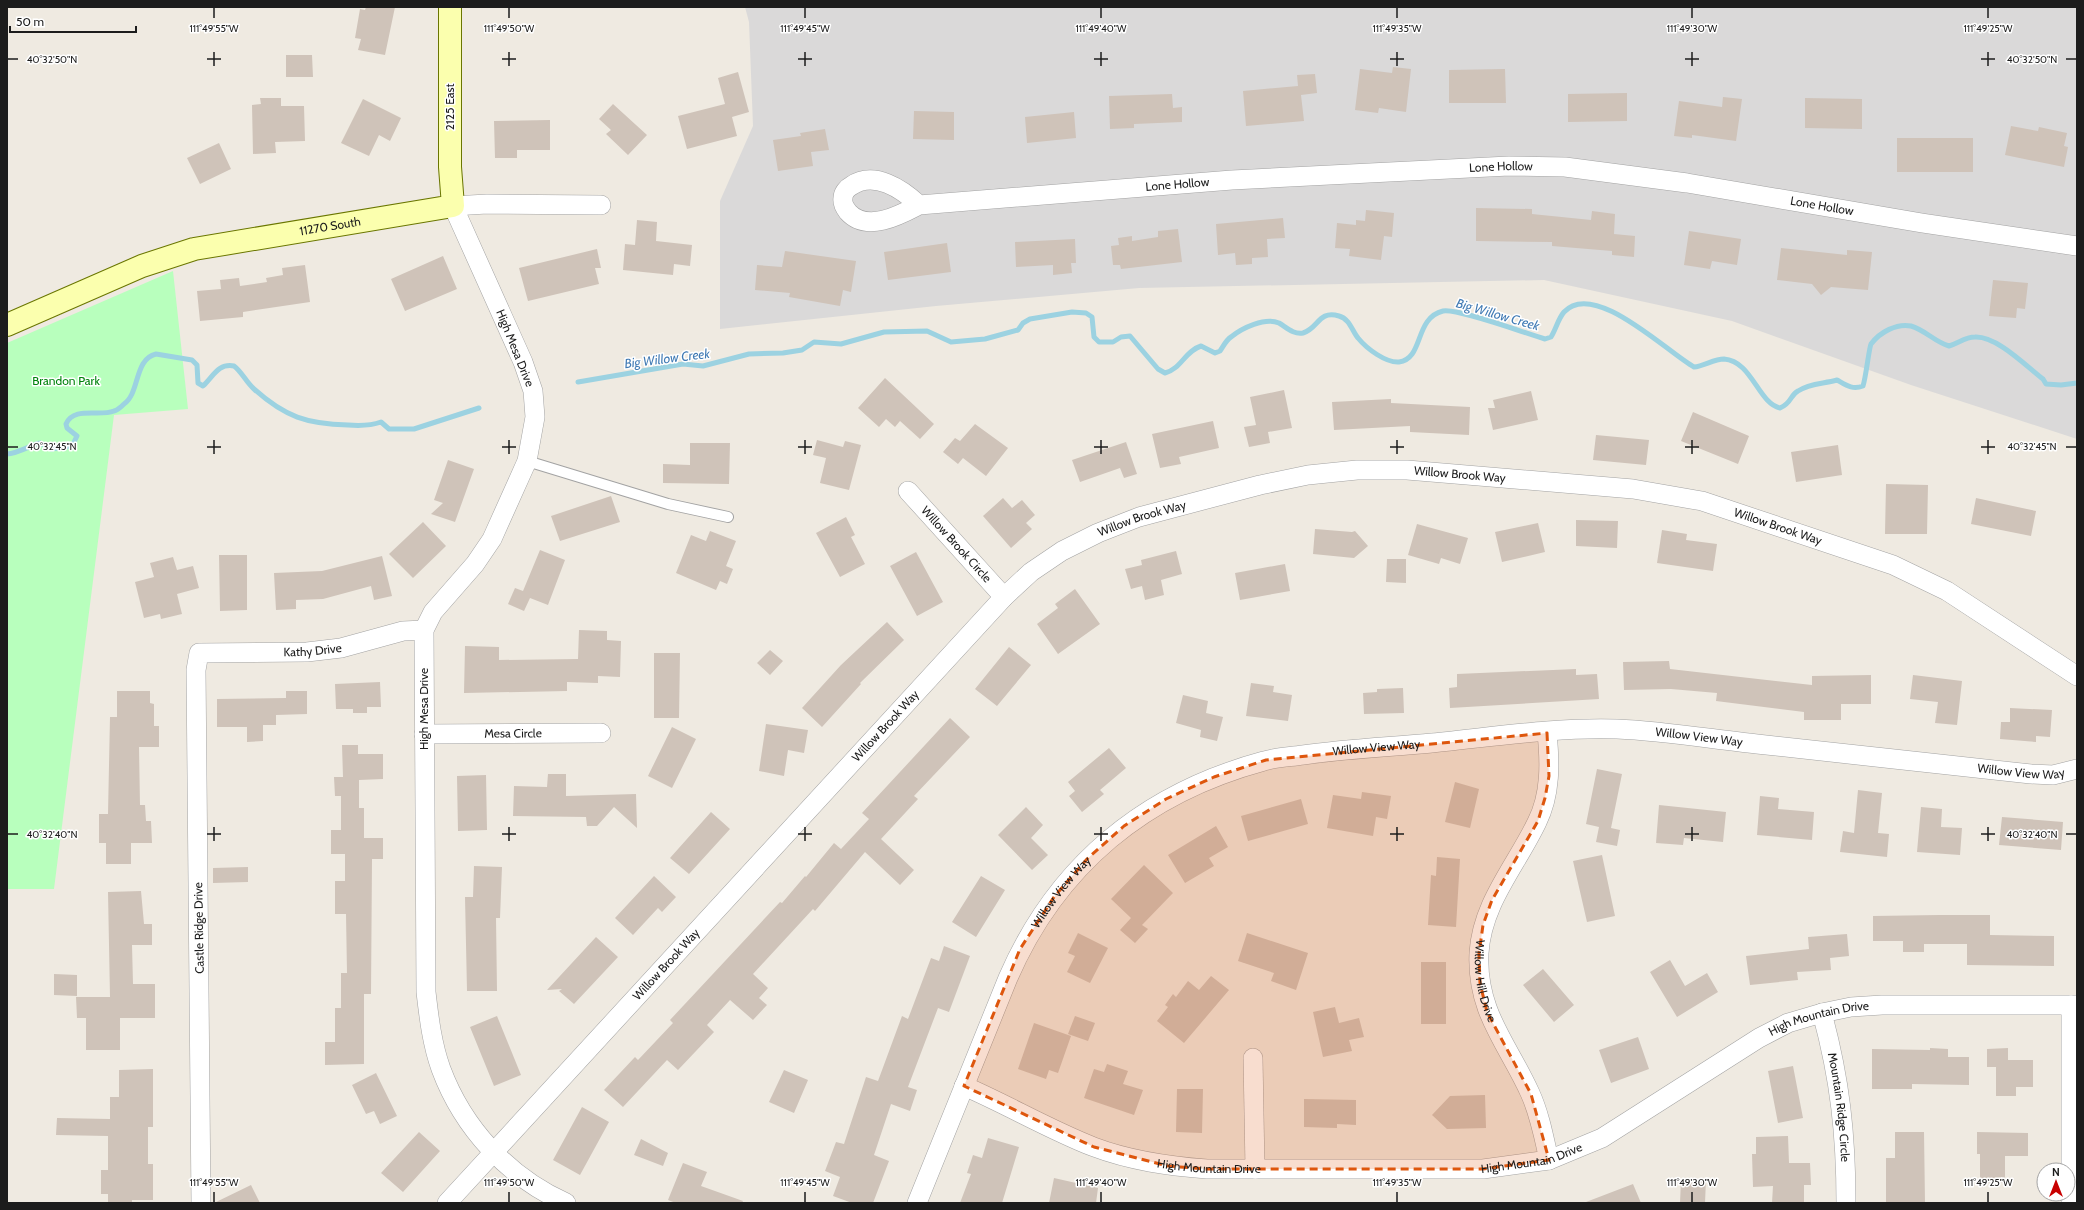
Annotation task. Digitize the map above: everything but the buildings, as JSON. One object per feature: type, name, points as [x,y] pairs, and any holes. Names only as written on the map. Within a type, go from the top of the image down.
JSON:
[{"type":"street","name":"2125 East","points":[[450,7],[450,167],[453,206]]},
{"type":"street","name":"Lone Hollow","points":[[919,205],[1232,180],[1509,166],[1565,167],[1687,183],[1922,223],[2077,246]]},
{"type":"street","name":"11270 South","points":[[7,325],[142,266],[194,249],[453,206],[487,204],[601,205]]},
{"type":"street","name":"High Mesa Drive","points":[[453,206],[523,362],[533,391],[535,418],[527,461],[492,540],[475,564],[433,612],[424,630],[426,992],[431,1031],[440,1068],[453,1098],[476,1133],[493,1153],[522,1177],[547,1194],[566,1203]]},
{"type":"street","name":"Willow Brook Way","points":[[448,1203],[1004,597],[1031,572],[1062,551],[1098,533],[1139,517],[1260,485],[1308,475],[1356,470],[1407,470],[1633,489],[1702,501],[1893,565],[1947,591],[2077,676]]},
{"type":"street","name":"Willow Brook Circle","points":[[908,492],[1004,597]]},
{"type":"street","name":"Kathy Drive","points":[[199,652],[307,652],[341,648],[403,631],[424,630]]},
{"type":"street","name":"Castle Ridge Drive","points":[[199,652],[196,670],[201,1203]]},
{"type":"street","name":"Willow View Way","points":[[917,1203],[1011,971],[1035,922],[1054,897],[1087,859],[1124,826],[1166,799],[1214,777],[1266,760],[1322,752],[1547,733],[1618,729],[2031,774],[2053,775],[2077,769]]},
{"type":"street","name":"Mesa Circle","points":[[424,734],[601,733]]},
{"type":"street","name":"Willow Hill Drive","points":[[1547,733],[1549,776],[1545,798],[1538,821],[1492,900],[1483,925],[1479,954],[1480,983],[1488,1012],[1500,1039],[1530,1094],[1540,1120],[1549,1160]]},
{"type":"street","name":"High Mountain Drive","points":[[964,1086],[1094,1147],[1130,1158],[1168,1166],[1208,1169],[1483,1169],[1549,1160],[1602,1138],[1759,1038],[1788,1023],[1822,1013],[1851,1007],[1882,1005],[2074,1005]]},
{"type":"street","points":[[2071,1203],[2074,1005]]},
{"type":"street","name":"Mountain Ridge Circle","points":[[1822,1013],[1838,1079],[1844,1118],[1846,1203]]},
{"type":"street","points":[[1254,1058],[1255,1169]]},
{"type":"lane","points":[[527,461],[668,504],[728,517]]},
{"type":"highlighted area","points":[[1547,733],[1549,776],[1545,798],[1538,821],[1492,900],[1483,925],[1479,954],[1480,983],[1487,1012],[1531,1094],[1549,1160],[1483,1169],[1207,1169],[1168,1166],[1094,1147],[964,1086],[1020,949],[1054,897],[1087,859],[1124,826],[1166,799],[1214,777],[1266,760]]},
{"type":"shaded area","points":[[745,7],[2077,7],[2077,439],[1911,385],[1732,321],[1544,280],[1139,288],[936,306],[720,329],[720,201],[753,126],[749,22]]},
{"type":"green space","name":"Brandon Park","points":[[173,271],[188,409],[114,415],[54,889],[7,889],[7,343]]},
{"type":"waterway","name":"Big Willow Creek","points":[[578,382],[683,364],[703,366],[749,354],[783,353],[802,350],[814,342],[841,344],[884,332],[927,331],[951,342],[985,339],[1018,330],[1023,323],[1030,319],[1072,312],[1086,313],[1092,317],[1094,337],[1099,342],[1113,342],[1121,337],[1130,336],[1158,369],[1165,373],[1175,368],[1196,348],[1201,346],[1215,353],[1220,351],[1229,338],[1254,324],[1267,321],[1279,323],[1293,332],[1303,333],[1308,331],[1319,320],[1327,315],[1339,316],[1343,318],[1366,347],[1383,358],[1394,362],[1399,362],[1407,359],[1412,354],[1427,322],[1434,315],[1443,311],[1463,313],[1545,339],[1551,337],[1564,312],[1577,304],[1593,305],[1611,311],[1630,322],[1694,367],[1720,359],[1734,361],[1748,374],[1766,399],[1772,405],[1780,408],[1787,404],[1795,393],[1812,385],[1837,380],[1852,387],[1863,386],[1871,344],[1889,329],[1906,325],[1921,330],[1939,342],[1949,346],[1968,338],[1975,337],[1993,341],[2011,353],[2043,379],[2046,384],[2061,385],[2077,383]]},
{"type":"waterway","name":"Big Willow Creek","points":[[7,454],[38,443],[51,449],[72,446],[77,436],[67,428],[66,424],[70,419],[75,415],[87,413],[108,413],[119,408],[129,399],[133,392],[140,369],[144,362],[149,357],[156,354],[192,360],[197,365],[198,383],[203,386],[220,369],[228,366],[234,366],[265,399],[287,412],[308,421],[361,426],[381,422],[389,429],[414,429],[479,408]]}]
